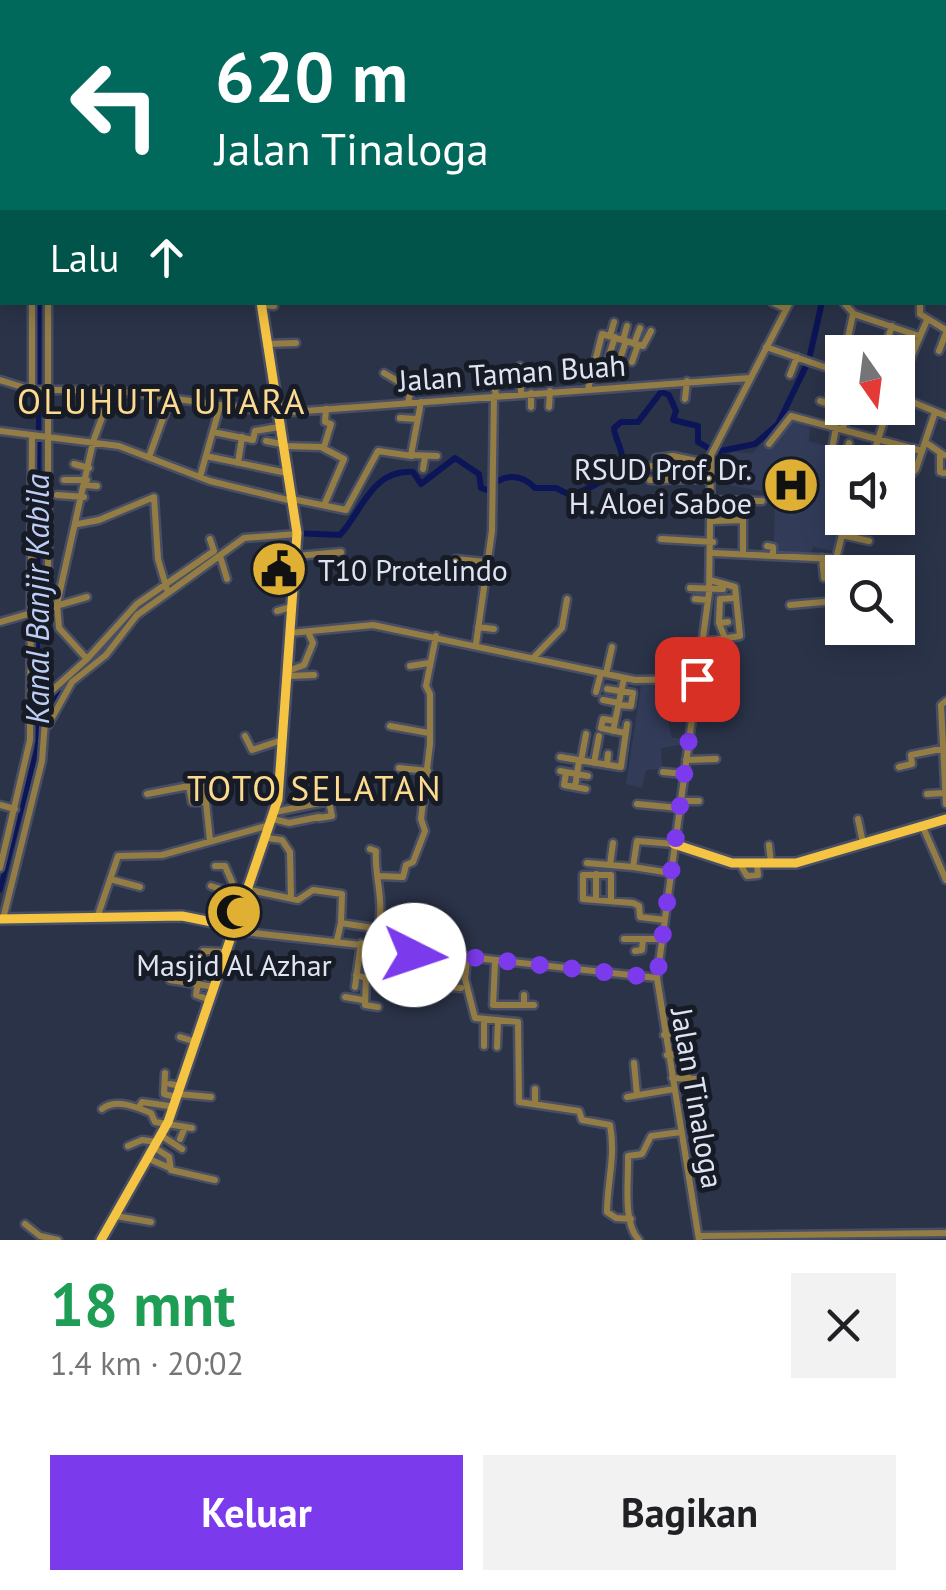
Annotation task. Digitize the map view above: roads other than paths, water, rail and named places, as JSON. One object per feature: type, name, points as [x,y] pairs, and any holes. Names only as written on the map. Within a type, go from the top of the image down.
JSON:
[{"type":"main road","points":[[101,1240],[168,1122],[175,1093],[238,929],[238,902],[250,890],[273,819],[283,740],[297,532],[262,305]]},
{"type":"main road","points":[[674,844],[740,864],[771,864],[814,860],[883,834],[946,819]]},
{"type":"main road","points":[[1,919],[197,918],[238,929]]},
{"type":"main road","points":[[1,919],[197,918]]},
{"type":"street","points":[[32,305],[33,390]]},
{"type":"street","points":[[47,608],[48,305]]},
{"type":"street","points":[[268,305],[274,306]]},
{"type":"street","points":[[919,305],[918,311],[927,320],[946,331],[940,351]]},
{"type":"street","points":[[656,458],[711,460],[714,446],[788,306]]},
{"type":"street","points":[[846,335],[849,307],[919,336]]},
{"type":"street","points":[[915,346],[927,320]]},
{"type":"street","points":[[614,322],[632,362]]},
{"type":"street","points":[[620,359],[628,326]]},
{"type":"street","points":[[889,335],[892,326]]},
{"type":"street","points":[[592,364],[605,368],[624,340],[640,328]]},
{"type":"street","points":[[588,389],[602,334],[647,343],[651,331]]},
{"type":"street","points":[[267,344],[296,343]]},
{"type":"street","points":[[766,346],[825,365]]},
{"type":"street","points":[[790,375],[806,359]]},
{"type":"street","points":[[520,366],[522,394]]},
{"type":"street","points":[[384,373],[411,389],[408,403]]},
{"type":"street","points":[[476,644],[494,479],[492,377],[506,374]]},
{"type":"street","name":"Jalan Taman Buah","points":[[0,380],[33,390],[112,390],[278,413],[750,378]]},
{"type":"street","points":[[685,399],[687,381]]},
{"type":"street","points":[[87,659],[59,628],[57,606],[94,442],[112,390]]},
{"type":"street","points":[[550,392],[550,408]]},
{"type":"street","points":[[530,407],[531,393]]},
{"type":"street","points":[[149,458],[170,399]]},
{"type":"street","points":[[820,401],[848,409],[833,445]]},
{"type":"street","points":[[412,456],[420,402]]},
{"type":"street","points":[[915,403],[946,416]]},
{"type":"street","points":[[200,477],[220,406]]},
{"type":"street","points":[[324,448],[331,424],[326,422],[326,409]]},
{"type":"street","points":[[915,453],[925,442],[935,412]]},
{"type":"street","points":[[770,444],[789,416],[918,449]]},
{"type":"street","points":[[400,418],[418,418]]},
{"type":"street","points":[[877,445],[883,425]]},
{"type":"street","points":[[260,441],[256,431],[279,427]]},
{"type":"street","points":[[0,431],[124,447],[200,477],[346,510],[378,451],[437,456]]},
{"type":"street","points":[[213,432],[282,445],[324,448],[344,460],[325,504]]},
{"type":"street","points":[[0,868],[29,746],[34,436]]},
{"type":"street","points":[[238,463],[242,437]]},
{"type":"street","points":[[925,442],[938,446],[942,454],[940,472],[944,473]]},
{"type":"street","points":[[915,468],[918,449]]},
{"type":"street","points":[[206,456],[287,472]]},
{"type":"street","points":[[423,469],[425,457]]},
{"type":"street","name":"Jalan Tinaloga","points":[[701,1237],[667,1056],[657,978],[688,760],[687,717],[693,703],[708,600],[714,585],[715,500],[711,460]]},
{"type":"street","points":[[74,464],[89,468]]},
{"type":"street","points":[[665,480],[667,464],[678,465]]},
{"type":"street","points":[[651,466],[666,468]]},
{"type":"street","points":[[650,480],[712,479]]},
{"type":"street","points":[[64,480],[97,486]]},
{"type":"street","points":[[57,494],[84,496]]},
{"type":"street","points":[[78,524],[90,524],[154,498],[158,559],[167,589]]},
{"type":"street","points":[[715,500],[762,501]]},
{"type":"street","points":[[740,556],[742,503]]},
{"type":"street","points":[[715,521],[743,520]]},
{"type":"street","points":[[1,919],[42,760],[47,696],[87,659],[131,609],[248,537],[297,532]]},
{"type":"street","points":[[837,555],[842,535],[869,541]]},
{"type":"street","points":[[48,725],[72,682],[106,654],[137,615],[214,550],[210,539]]},
{"type":"street","points":[[661,539],[713,542]]},
{"type":"street","points":[[767,546],[773,547],[773,555]]},
{"type":"street","points":[[296,556],[341,552]]},
{"type":"street","points":[[714,553],[825,558]]},
{"type":"street","points":[[220,556],[227,579]]},
{"type":"street","points":[[822,558],[824,578]]},
{"type":"street","points":[[456,559],[485,562]]},
{"type":"street","points":[[439,571],[483,575]]},
{"type":"street","points":[[690,588],[730,582],[736,598],[740,635],[726,641],[704,642]]},
{"type":"street","points":[[0,622],[86,597]]},
{"type":"street","points":[[726,641],[719,626],[720,599],[736,598]]},
{"type":"street","points":[[535,656],[562,628],[566,599]]},
{"type":"street","points":[[695,599],[708,600]]},
{"type":"street","points":[[790,605],[825,603]]},
{"type":"street","points":[[276,611],[292,606]]},
{"type":"street","points":[[706,628],[728,622]]},
{"type":"street","points":[[290,637],[367,624],[535,656],[624,678],[654,682],[697,679]]},
{"type":"street","points":[[478,627],[494,629]]},
{"type":"street","points":[[288,673],[304,665],[312,644],[309,634]]},
{"type":"street","points":[[379,876],[402,877],[406,866],[414,862],[424,831],[421,818],[428,771],[430,694],[426,686],[436,636]]},
{"type":"street","points":[[596,692],[612,648]]},
{"type":"street","points":[[410,666],[431,663]]},
{"type":"street","points":[[288,673],[314,675]]},
{"type":"street","points":[[613,731],[624,678]]},
{"type":"street","points":[[602,700],[631,706],[633,693],[608,689]]},
{"type":"street","points":[[946,701],[940,705],[946,804]]},
{"type":"street","points":[[693,703],[718,702]]},
{"type":"street","points":[[604,715],[626,725],[613,731],[601,728],[604,715]]},
{"type":"street","points":[[570,749],[564,758],[620,770],[626,725]]},
{"type":"street","points":[[390,726],[429,732]]},
{"type":"street","points":[[575,787],[586,734]]},
{"type":"street","points":[[245,736],[252,750],[283,740]]},
{"type":"street","points":[[594,763],[599,736]]},
{"type":"street","points":[[899,767],[912,764],[911,755],[944,749]]},
{"type":"street","points":[[607,765],[608,754]]},
{"type":"street","points":[[688,760],[716,759]]},
{"type":"street","points":[[399,768],[428,771]]},
{"type":"street","points":[[586,789],[564,784],[563,772],[588,776]]},
{"type":"street","points":[[662,772],[684,774]]},
{"type":"street","points":[[146,794],[204,783],[210,841]]},
{"type":"street","points":[[190,786],[193,802],[206,802]]},
{"type":"street","points":[[927,794],[944,793]]},
{"type":"street","points":[[637,804],[699,801]]},
{"type":"street","points":[[273,819],[289,823],[332,816],[330,802],[317,803],[319,818]]},
{"type":"street","points":[[0,805],[14,809]]},
{"type":"street","points":[[97,918],[118,856],[162,854],[317,807]]},
{"type":"street","points":[[858,819],[864,844]]},
{"type":"street","points":[[922,824],[946,880]]},
{"type":"street","points":[[268,838],[282,840],[290,849],[291,898]]},
{"type":"street","points":[[633,867],[637,841],[674,844]]},
{"type":"street","points":[[610,865],[612,843]]},
{"type":"street","points":[[768,845],[771,864]]},
{"type":"street","points":[[921,848],[930,845]]},
{"type":"street","points":[[370,850],[376,851],[383,908],[378,928]]},
{"type":"street","points":[[587,863],[671,873]]},
{"type":"street","points":[[214,866],[225,866],[238,902]]},
{"type":"street","points":[[596,874],[596,899]]},
{"type":"street","points":[[611,900],[611,876],[583,875],[582,898],[639,905],[640,918],[665,920]]},
{"type":"street","points":[[110,880],[140,887]]},
{"type":"street","points":[[212,886],[238,902]]},
{"type":"street","points":[[250,890],[298,900],[313,890],[343,894],[336,940]]},
{"type":"street","points":[[222,899],[238,902]]},
{"type":"street","points":[[1,919],[4,903]]},
{"type":"street","points":[[338,923],[392,930]]},
{"type":"street","points":[[355,987],[357,925]]},
{"type":"street","points":[[238,929],[496,963],[657,978]]},
{"type":"street","points":[[624,939],[662,939]]},
{"type":"street","points":[[636,951],[642,950],[642,940]]},
{"type":"street","points":[[212,1001],[196,996],[203,951],[228,952]]},
{"type":"street","points":[[399,995],[415,951]]},
{"type":"street","points":[[422,982],[427,953]]},
{"type":"street","points":[[466,958],[476,1019],[517,1021],[518,1100],[577,1110],[582,1120],[610,1125],[614,1177],[608,1186],[608,1214],[631,1219]]},
{"type":"street","points":[[484,1046],[492,1020],[496,963]]},
{"type":"street","points":[[356,975],[366,978],[366,1005],[378,1006]]},
{"type":"street","points":[[408,977],[411,983],[461,988]]},
{"type":"street","points":[[170,980],[216,987]]},
{"type":"street","points":[[524,994],[524,1005]]},
{"type":"street","points":[[345,997],[363,1000]]},
{"type":"street","points":[[493,1005],[534,1005]]},
{"type":"street","points":[[492,1020],[497,1047]]},
{"type":"street","points":[[664,1035],[684,1033],[688,1041]]},
{"type":"street","points":[[180,1037],[197,1042]]},
{"type":"street","points":[[667,1056],[684,1054],[688,1077]]},
{"type":"street","points":[[634,1063],[637,1095]]},
{"type":"street","points":[[165,1073],[164,1094],[211,1098]]},
{"type":"street","points":[[672,1078],[698,1078]]},
{"type":"street","points":[[535,1104],[536,1089]]},
{"type":"street","points":[[627,1097],[674,1089]]},
{"type":"street","points":[[138,1108],[141,1102],[175,1093]]},
{"type":"street","points":[[102,1109],[108,1104],[138,1108],[151,1113],[155,1122],[188,1128],[168,1157]]},
{"type":"street","points":[[639,1240],[631,1219],[628,1156],[642,1154],[648,1139],[681,1132]]},
{"type":"street","points":[[128,1146],[142,1140],[177,1140]]},
{"type":"street","points":[[177,1140],[182,1149]]},
{"type":"street","points":[[158,1142],[170,1168]]},
{"type":"street","points":[[148,1160],[216,1180]]},
{"type":"street","points":[[614,1177],[629,1177]]},
{"type":"street","points":[[116,1216],[151,1222]]},
{"type":"street","points":[[25,1224],[58,1240]]},
{"type":"street","points":[[701,1237],[946,1234]]},
{"type":"waterway","name":"Kanal Banjir Kabila","points":[[0,890],[37,749],[39,305]]},
{"type":"waterway","points":[[810,355],[821,305]]},
{"type":"waterway","points":[[294,533],[340,535],[369,493],[387,477],[413,472],[421,484],[455,458],[479,474],[481,488],[487,490],[499,481],[517,477],[535,488],[576,493],[601,482],[620,466],[622,456],[614,428],[621,422],[638,422],[661,392],[669,395],[676,411],[673,420],[698,426],[698,442],[715,452],[755,444],[778,424],[807,364]]},
{"type":"waterway","points":[[714,482],[715,549]]},
{"type":"waterway","points":[[241,538],[272,533]]},
{"type":"waterway","points":[[712,589],[714,557]]},
{"type":"waterway","points":[[37,699],[53,699],[83,670]]},
{"type":"waterway","points":[[679,1103],[695,1128],[688,1155]]},
{"type":"place","name":"RSUD Prof. Dr. H. Aloei Saboe","points":[[791,485]]},
{"type":"place","name":"T10 Protelindo","points":[[279,569]]},
{"type":"place","name":"Masjid Al Azhar","points":[[234,912]]},
{"type":"district","name":"OLUHUTA UTARA","points":[[162,401]]},
{"type":"district","name":"TOTO SELATAN","points":[[315,788]]}]
